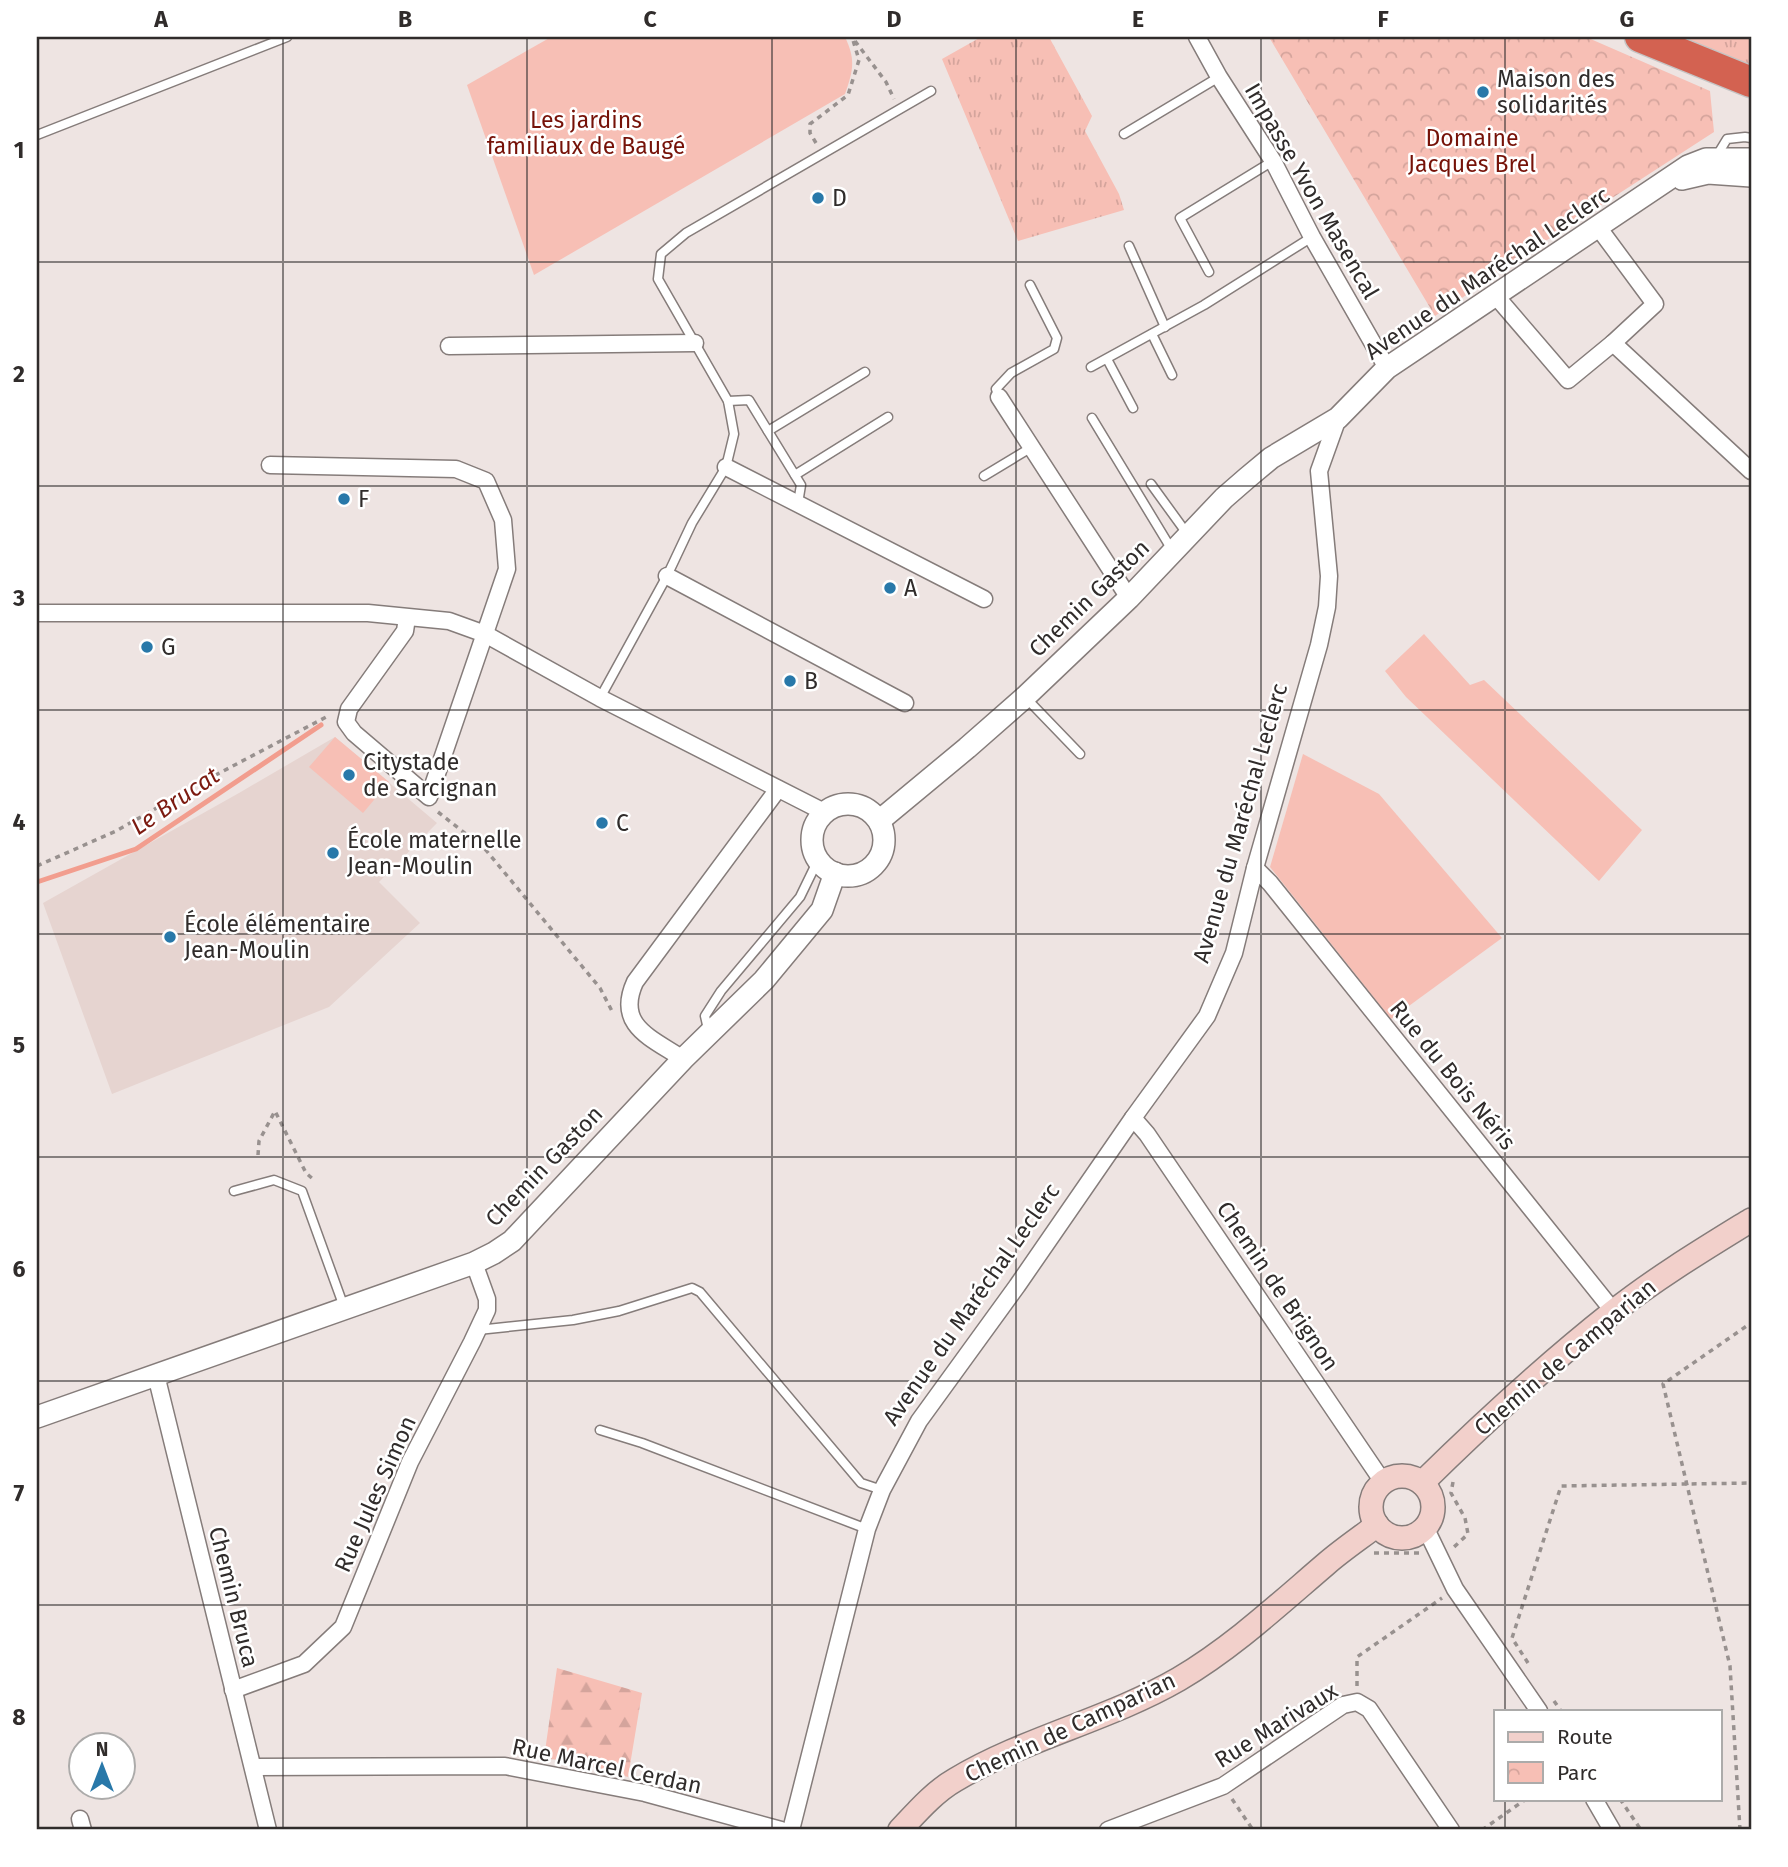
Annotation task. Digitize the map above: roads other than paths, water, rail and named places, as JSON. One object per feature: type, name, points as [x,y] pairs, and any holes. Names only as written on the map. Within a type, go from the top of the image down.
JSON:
[{"type":"highway","points":[[1640,37],[1751,82]]},
{"type":"main road","name":"Chemin de Camparian","points":[[1422,1483],[1509,1399],[1614,1312],[1751,1220]]},
{"type":"main road","points":[[1403,1476],[1413,1477],[1422,1483],[1429,1490],[1434,1510],[1426,1528],[1410,1538],[1400,1539],[1383,1532],[1373,1517],[1372,1498],[1383,1482],[1403,1476]]},
{"type":"main road","name":"Chemin de Camparian","points":[[900,1830],[953,1780],[1133,1703],[1179,1679],[1229,1647],[1328,1562],[1377,1525]]},
{"type":"street","name":"Impasse Yvon Masencal","points":[[1196,37],[1273,160],[1312,237],[1387,368]]},
{"type":"street","name":"Avenue du Maréchal Leclerc","points":[[791,1830],[867,1530],[882,1490],[919,1420],[1207,1016],[1234,953],[1255,868],[1319,645],[1329,576],[1319,471],[1338,418],[1387,368],[1688,166],[1706,159],[1751,159]]},
{"type":"street","name":"Avenue du Maréchal Leclerc","points":[[1666,183],[1708,173],[1751,176]]},
{"type":"street","points":[[1495,295],[1568,380],[1655,304],[1598,227]]},
{"type":"street","points":[[449,346],[695,343]]},
{"type":"street","points":[[1613,343],[1751,471]]},
{"type":"street","points":[[999,397],[1129,598]]},
{"type":"street","name":"Chemin Gaston","points":[[879,821],[1025,697],[1129,598],[1224,498],[1271,458],[1338,418]]},
{"type":"street","points":[[270,464],[456,469],[486,481],[503,520],[507,569],[429,797],[354,733],[346,722],[349,709],[405,631],[407,618]]},
{"type":"street","points":[[726,467],[984,599]]},
{"type":"street","points":[[667,576],[905,703]]},
{"type":"street","points":[[38,613],[368,613],[449,621],[485,634],[600,698],[824,812]]},
{"type":"street","points":[[683,1059],[642,1032],[632,1021],[628,1011],[628,997],[635,982],[778,789]]},
{"type":"street","points":[[843,803],[854,804],[864,807],[879,821],[884,842],[876,863],[857,875],[846,876],[825,868],[818,860],[812,840],[813,830],[824,812],[843,803]]},
{"type":"street","name":"Rue du Bois Néris","points":[[1255,868],[1279,894],[1614,1312]]},
{"type":"street","name":"Chemin Gaston","points":[[37,1417],[474,1263],[512,1241],[683,1059],[764,980],[822,910],[835,873]]},
{"type":"street","name":"Chemin de Brignon","points":[[1133,1118],[1147,1134],[1383,1482]]},
{"type":"street","name":"Rue Jules Simon","points":[[233,1690],[304,1664],[343,1627],[410,1462],[487,1310],[487,1299],[474,1263]]},
{"type":"street","name":"Chemin Bruca","points":[[156,1375],[268,1830]]},
{"type":"street","points":[[1426,1528],[1455,1589],[1538,1710]]},
{"type":"street","name":"Rue Marivaux","points":[[1108,1830],[1223,1786],[1343,1705],[1357,1702],[1369,1709],[1451,1830]]},
{"type":"street","name":"Rue Marcel Cerdan","points":[[253,1767],[505,1766],[645,1793],[781,1830]]},
{"type":"street","points":[[1595,1800],[1612,1830]]},
{"type":"lane","points":[[37,135],[287,37]]},
{"type":"lane","points":[[1124,134],[1219,77]]},
{"type":"lane","points":[[600,698],[667,576],[692,523],[726,467],[734,434],[728,401],[658,279],[661,254],[686,233],[931,92]]},
{"type":"lane","points":[[1716,158],[1727,139],[1745,136],[1751,138]]},
{"type":"lane","points":[[1209,272],[1180,218],[1273,160]]},
{"type":"lane","points":[[1091,367],[1204,305],[1312,237]]},
{"type":"lane","points":[[1129,246],[1166,327]]},
{"type":"lane","points":[[999,397],[996,389],[1011,373],[1054,349],[1057,338],[1030,285]]},
{"type":"lane","points":[[1152,334],[1172,375]]},
{"type":"lane","points":[[1107,359],[1133,408]]},
{"type":"lane","points":[[768,431],[865,372]]},
{"type":"lane","points":[[728,401],[749,400],[801,485],[797,503]]},
{"type":"lane","points":[[795,475],[888,417]]},
{"type":"lane","points":[[1092,418],[1174,552]]},
{"type":"lane","points":[[984,476],[1032,447]]},
{"type":"lane","points":[[1151,484],[1188,536]]},
{"type":"lane","points":[[1025,697],[1080,754]]},
{"type":"lane","points":[[709,1034],[705,1016],[721,990],[800,897],[818,860]]},
{"type":"lane","points":[[234,1191],[274,1180],[302,1191],[344,1307]]},
{"type":"lane","points":[[478,1330],[573,1320],[619,1311],[692,1288],[700,1292],[861,1483],[882,1490]]},
{"type":"lane","points":[[600,1430],[642,1443],[867,1530]]},
{"type":"waterway","name":"Le Brucat","points":[[37,882],[136,849],[321,725]]},
{"type":"place","name":"Maison des solidarités","points":[[1483,92]]},
{"type":"place","name":"D","points":[[818,198]]},
{"type":"place","name":"F","points":[[344,499]]},
{"type":"place","name":"A","points":[[890,588]]},
{"type":"place","name":"G","points":[[147,647]]},
{"type":"place","name":"B","points":[[790,681]]},
{"type":"place","name":"Citystade de Sarcignan","points":[[349,775]]},
{"type":"place","name":"C","points":[[602,823]]},
{"type":"place","name":"École maternelle Jean-Moulin","points":[[333,853]]},
{"type":"place","name":"École élémentaire Jean-Moulin","points":[[170,937]]},
{"type":"park label","name":"Les jardins familiaux de Baugé","points":[[586,133]]},
{"type":"park label","name":"Domaine Jacques Brel","points":[[1472,151]]}]
